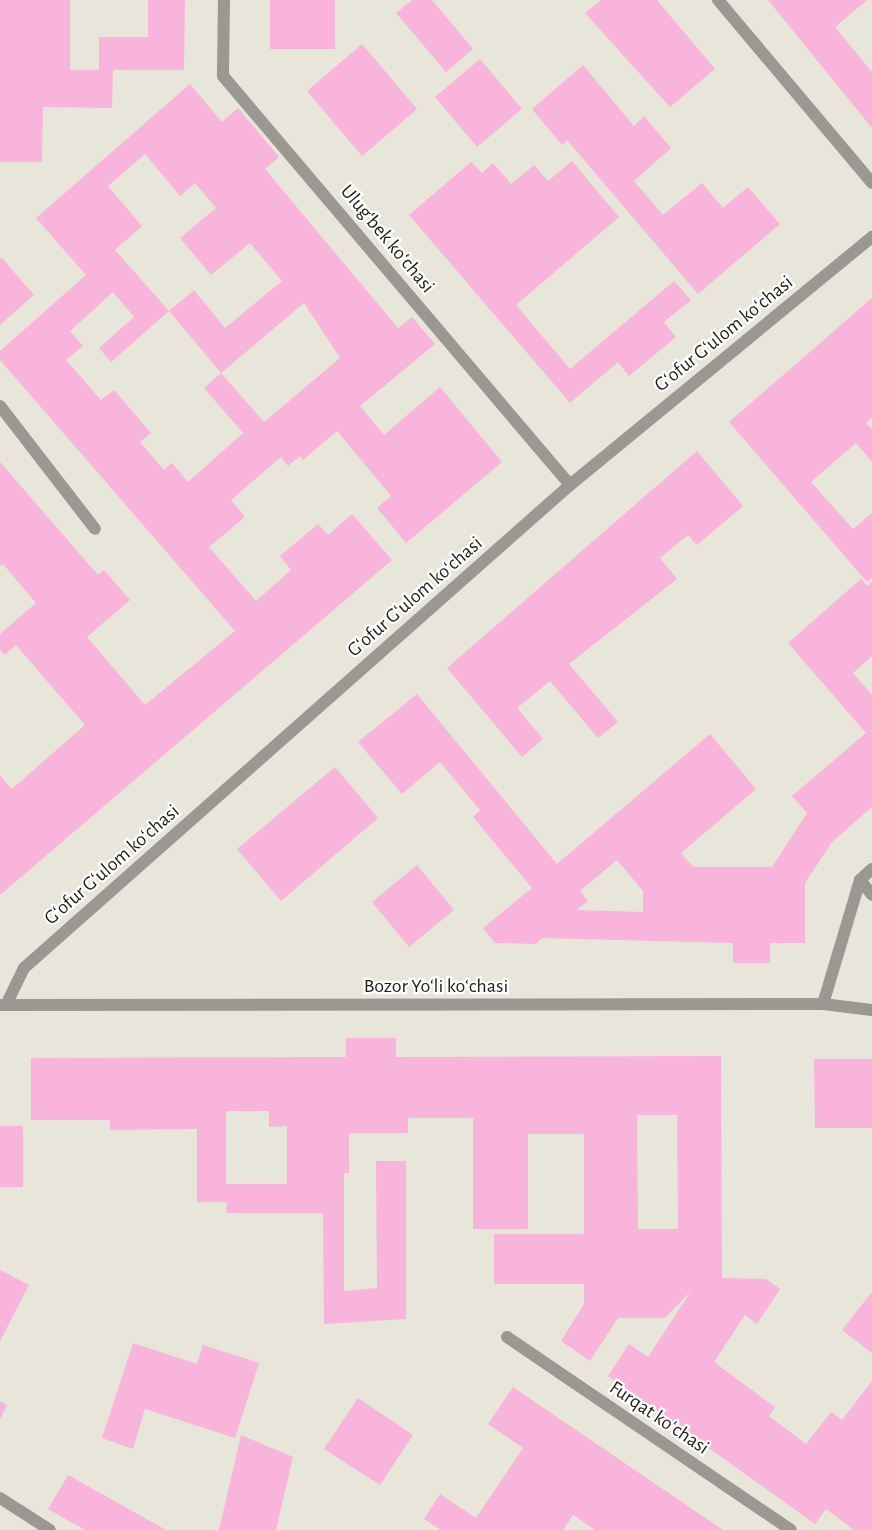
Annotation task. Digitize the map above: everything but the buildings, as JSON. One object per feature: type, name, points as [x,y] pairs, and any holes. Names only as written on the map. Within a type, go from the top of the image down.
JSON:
[{"type":"street","name":"Ulugʻbek koʻchasi","points":[[224,0],[223,76],[570,485]]},
{"type":"street","points":[[718,0],[872,183]]},
{"type":"street","name":"Gʻofur Gʻulom koʻchasi","points":[[3,1005],[24,968],[570,485],[872,238]]},
{"type":"street","points":[[0,406],[94,530]]},
{"type":"street","points":[[823,1004],[860,880],[872,869]]},
{"type":"street","points":[[860,880],[872,895]]},
{"type":"street","name":"Bozor Yoʻli koʻchasi","points":[[3,1005],[823,1004],[872,1010]]},
{"type":"street","name":"Furqat koʻchasi","points":[[507,1337],[790,1530]]},
{"type":"street","points":[[0,1498],[50,1530]]}]
